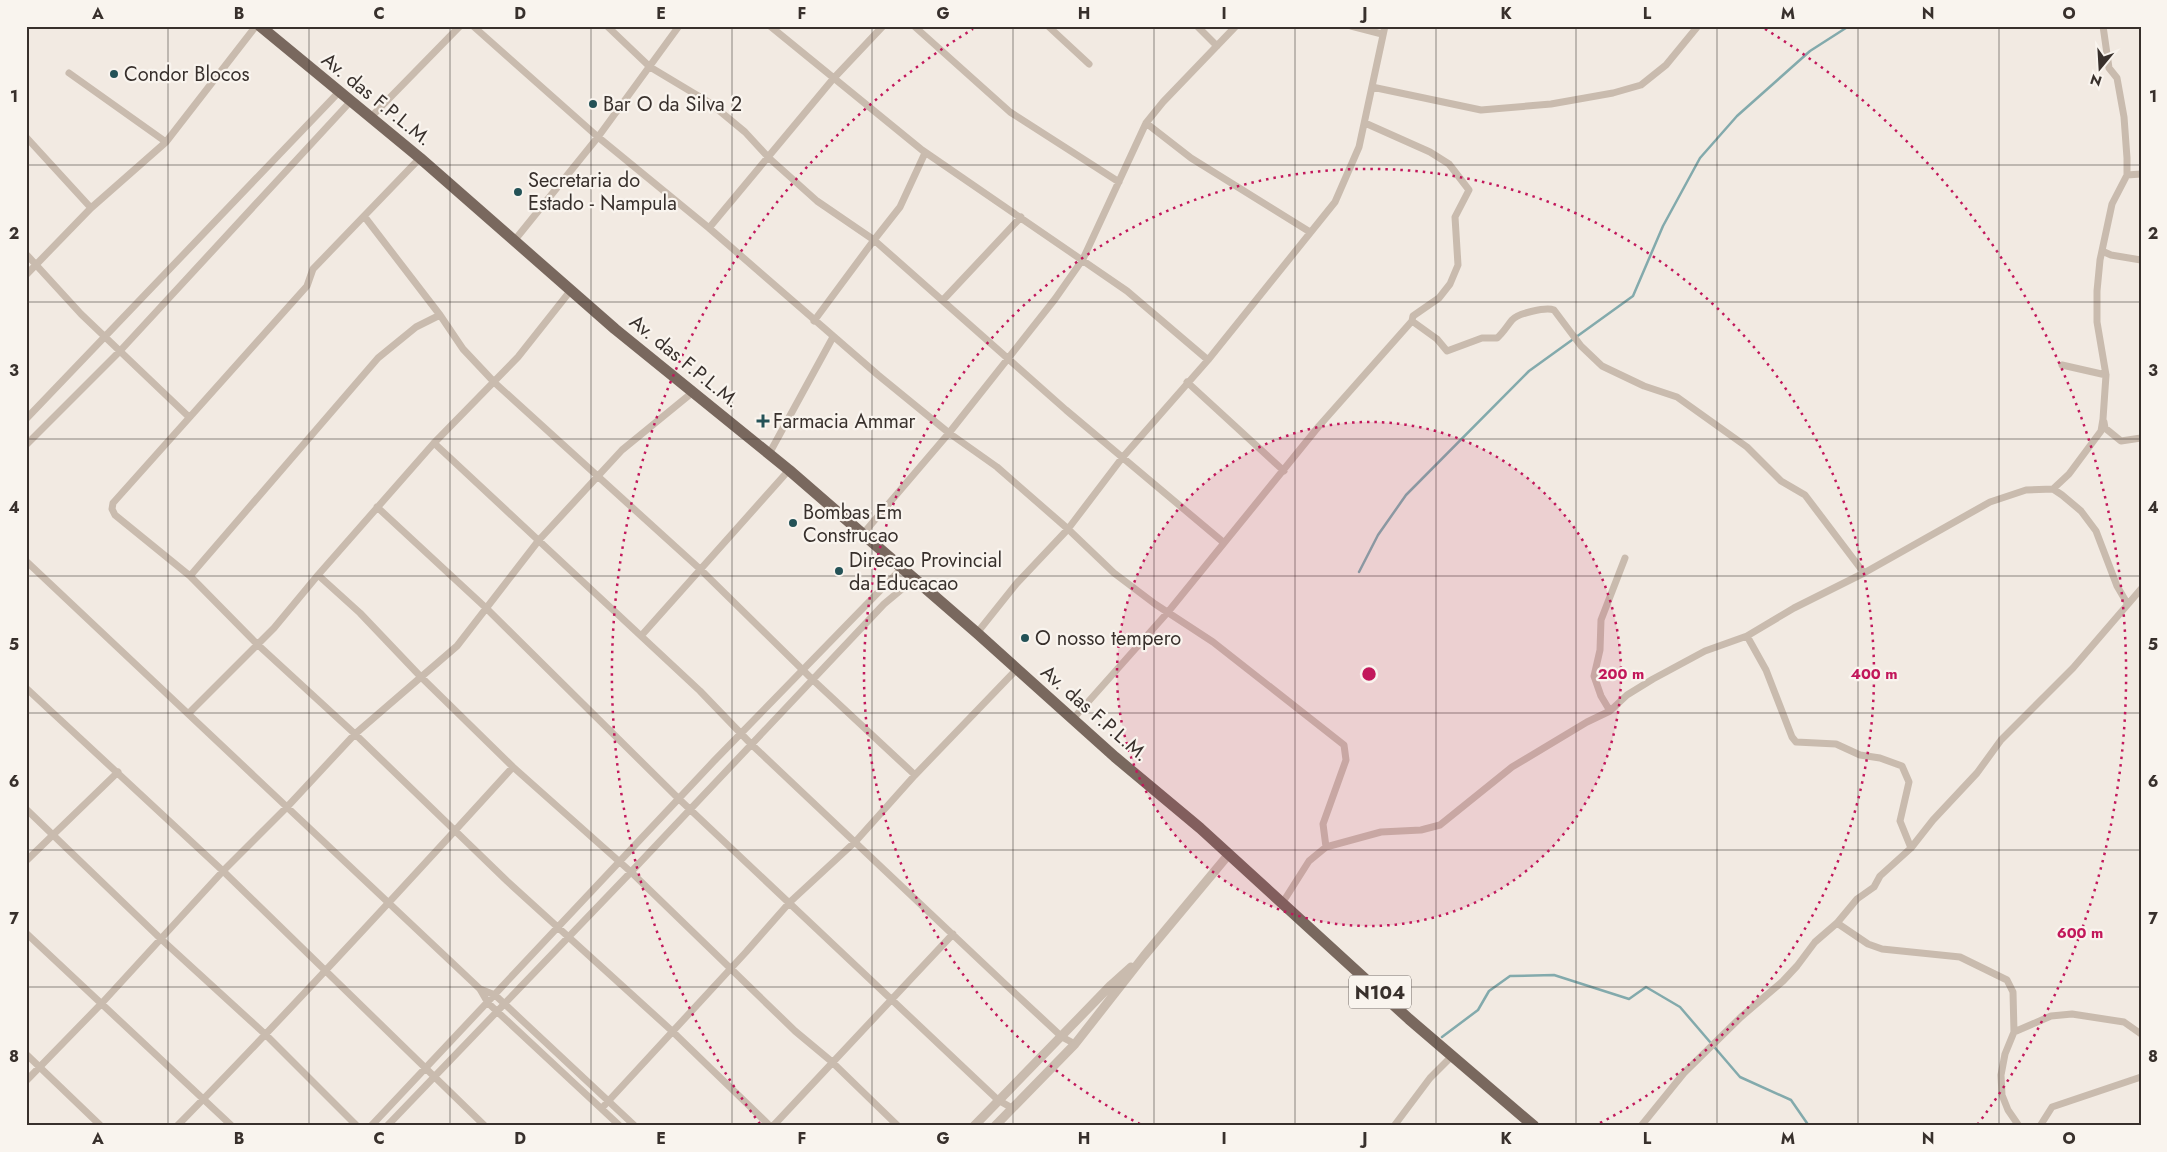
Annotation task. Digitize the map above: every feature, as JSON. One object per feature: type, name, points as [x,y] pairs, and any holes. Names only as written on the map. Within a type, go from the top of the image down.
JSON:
[{"type":"main road","name":"Av. das F.P.L.M.","points":[[258,26],[420,158],[571,290],[789,470],[977,633],[1072,720],[1230,854],[1409,1019],[1534,1126]]},
{"type":"street","points":[[26,275],[91,208],[166,142],[258,26]]},
{"type":"street","points":[[370,118],[460,26]]},
{"type":"street","points":[[473,26],[598,137],[709,228],[814,322],[949,433],[998,467],[1114,573],[1213,642],[1344,745],[1346,760],[1323,824],[1326,847]]},
{"type":"street","points":[[607,26],[650,67],[710,103],[745,132],[769,158],[817,201],[874,240],[1008,360],[1223,542]]},
{"type":"street","points":[[514,241],[598,137],[679,26]]},
{"type":"street","points":[[770,26],[925,152],[1127,291],[1208,360]]},
{"type":"street","points":[[709,228],[833,79],[883,26]]},
{"type":"street","points":[[914,26],[1010,112],[1119,182]]},
{"type":"street","points":[[1048,26],[1089,64]]},
{"type":"street","points":[[1197,26],[1217,46]]},
{"type":"street","points":[[862,535],[1008,360],[1083,259],[1146,123],[1236,26]]},
{"type":"street","points":[[1352,26],[1382,34]]},
{"type":"street","points":[[977,633],[1017,583],[1068,529],[1122,458],[1208,360],[1322,219],[1338,195],[1356,156],[1365,123],[1384,26]]},
{"type":"street","points":[[1372,87],[1481,110],[1551,104],[1613,93],[1641,85],[1659,70],[1698,26]]},
{"type":"street","points":[[2053,489],[2069,474],[2101,432],[2103,419],[2106,375],[2097,322],[2097,291],[2102,251],[2112,204],[2126,174],[2124,117],[2117,78],[2109,68],[2104,26]]},
{"type":"street","points":[[69,73],[166,142]]},
{"type":"street","points":[[26,419],[338,92]]},
{"type":"street","points":[[26,446],[120,351],[350,102]]},
{"type":"street","points":[[1146,123],[1191,158],[1310,232]]},
{"type":"street","points":[[1072,720],[1168,612],[1319,426],[1412,321],[1413,316],[1439,298],[1450,284],[1458,265],[1455,217],[1469,190],[1450,164],[1430,152],[1365,123]]},
{"type":"street","points":[[26,136],[91,208]]},
{"type":"street","points":[[814,322],[900,207],[925,152]]},
{"type":"street","points":[[420,158],[313,269],[307,286],[114,503],[112,509],[115,515],[190,576],[257,644],[672,1031],[771,1126],[953,934]]},
{"type":"street","points":[[2126,174],[2141,174]]},
{"type":"street","points":[[364,216],[440,315],[463,349],[495,383],[700,569],[813,680],[915,775]]},
{"type":"street","points":[[943,300],[1021,217]]},
{"type":"street","points":[[2102,251],[2111,255],[2141,260]]},
{"type":"street","points":[[26,254],[81,314],[189,417]]},
{"type":"street","points":[[189,713],[274,628],[377,507],[458,416],[495,383],[571,290]]},
{"type":"street","points":[[1412,321],[1437,339],[1447,351],[1482,338],[1496,338],[1505,331],[1513,319],[1520,315],[1547,309],[1554,310],[1581,346],[1602,366],[1644,386],[1677,397],[1747,447],[1781,481],[1806,495],[1864,573]]},
{"type":"street","points":[[190,576],[378,358],[416,327],[440,315]]},
{"type":"street","points":[[769,454],[833,337]]},
{"type":"street","points":[[2062,365],[2106,375]]},
{"type":"street","points":[[1187,382],[1284,471]]},
{"type":"street","points":[[26,1081],[102,1003],[223,871],[288,806],[355,734],[457,646],[480,619],[485,607],[539,540],[597,476],[628,445],[693,392]]},
{"type":"street","points":[[2103,419],[2105,428],[2121,442],[2141,438]]},
{"type":"street","points":[[434,443],[700,691],[751,744],[1062,1037],[1075,1044]]},
{"type":"street","points":[[641,636],[789,470]]},
{"type":"street","points":[[1283,902],[1309,861],[1315,854],[1326,847],[1381,832],[1421,830],[1440,825],[1512,767],[1587,722],[1610,712],[1627,695],[1652,679],[1705,651],[1747,636],[1794,608],[1864,573],[1990,502],[2026,490],[2053,489],[2081,511],[2096,531],[2117,586],[2127,603]]},
{"type":"street","points":[[377,507],[485,607],[690,809],[998,1100],[1012,1108]]},
{"type":"street","points":[[1610,712],[1601,696],[1594,676],[1600,650],[1602,620],[1625,558]]},
{"type":"street","points":[[26,561],[388,901],[480,989],[488,1003],[620,1126]]},
{"type":"street","points":[[370,1126],[560,928],[741,734],[902,568]]},
{"type":"street","points":[[318,575],[360,613],[420,676],[513,767],[631,872],[795,1031],[831,1061],[898,1126]]},
{"type":"street","points":[[387,1126],[631,872],[884,604],[914,579]]},
{"type":"street","points":[[1641,1126],[1684,1073],[1783,981],[1815,942],[1837,923],[1857,899],[1874,886],[1880,876],[1911,848],[1933,820],[1977,773],[2000,740],[2073,668],[2141,589]]},
{"type":"street","points":[[1747,636],[1766,670],[1792,738],[1796,742],[1836,744],[1860,755],[1880,758],[1902,766],[1908,782],[1900,821],[1911,848]]},
{"type":"street","points":[[602,1108],[732,968],[790,902],[856,841],[915,775],[1017,669]]},
{"type":"street","points":[[26,688],[223,871],[485,1126]]},
{"type":"street","points":[[177,1126],[266,1035],[388,901],[425,865],[513,767]]},
{"type":"street","points":[[26,861],[118,772]]},
{"type":"street","points":[[26,809],[266,1035],[357,1126]]},
{"type":"street","points":[[994,1126],[1075,1044],[1144,956],[1230,854]]},
{"type":"street","points":[[1837,923],[1868,944],[1882,949],[1960,957],[2007,980],[2013,992],[2014,1032],[2005,1054],[2001,1075],[2002,1095],[2008,1110],[2019,1126]]},
{"type":"street","points":[[26,933],[232,1126]]},
{"type":"street","points":[[974,1126],[1062,1037],[1110,985],[1144,956]]},
{"type":"street","points":[[480,989],[495,995],[635,1126]]},
{"type":"street","points":[[2014,1032],[2052,1016],[2072,1014],[2124,1022],[2141,1034]]},
{"type":"street","points":[[26,1054],[101,1126]]},
{"type":"street","points":[[1394,1126],[1430,1078],[1452,1056]]},
{"type":"street","points":[[2040,1126],[2052,1107],[2141,1076]]},
{"type":"waterway","points":[[1359,572],[1378,535],[1406,495],[1529,371],[1633,296],[1663,226],[1700,158],[1737,116],[1810,51],[1849,26]]},
{"type":"waterway","points":[[1442,1037],[1478,1010],[1489,991],[1510,976],[1554,975],[1629,999],[1646,987],[1680,1007],[1740,1077],[1791,1100],[1809,1126]]},
{"type":"place","name":"Condor Blocos","points":[[114,74]]},
{"type":"place","name":"Bar O da Silva 2","points":[[593,104]]},
{"type":"place","name":"Secretaria do Estado - Nampula","points":[[518,192]]},
{"type":"place","name":"Farmacia Ammar","points":[[763,421]]},
{"type":"place","name":"Bombas Em Construcao","points":[[793,523]]},
{"type":"place","name":"Direcao Provincial da Educacao","points":[[839,571]]},
{"type":"place","name":"O nosso tempero","points":[[1025,638]]}]
